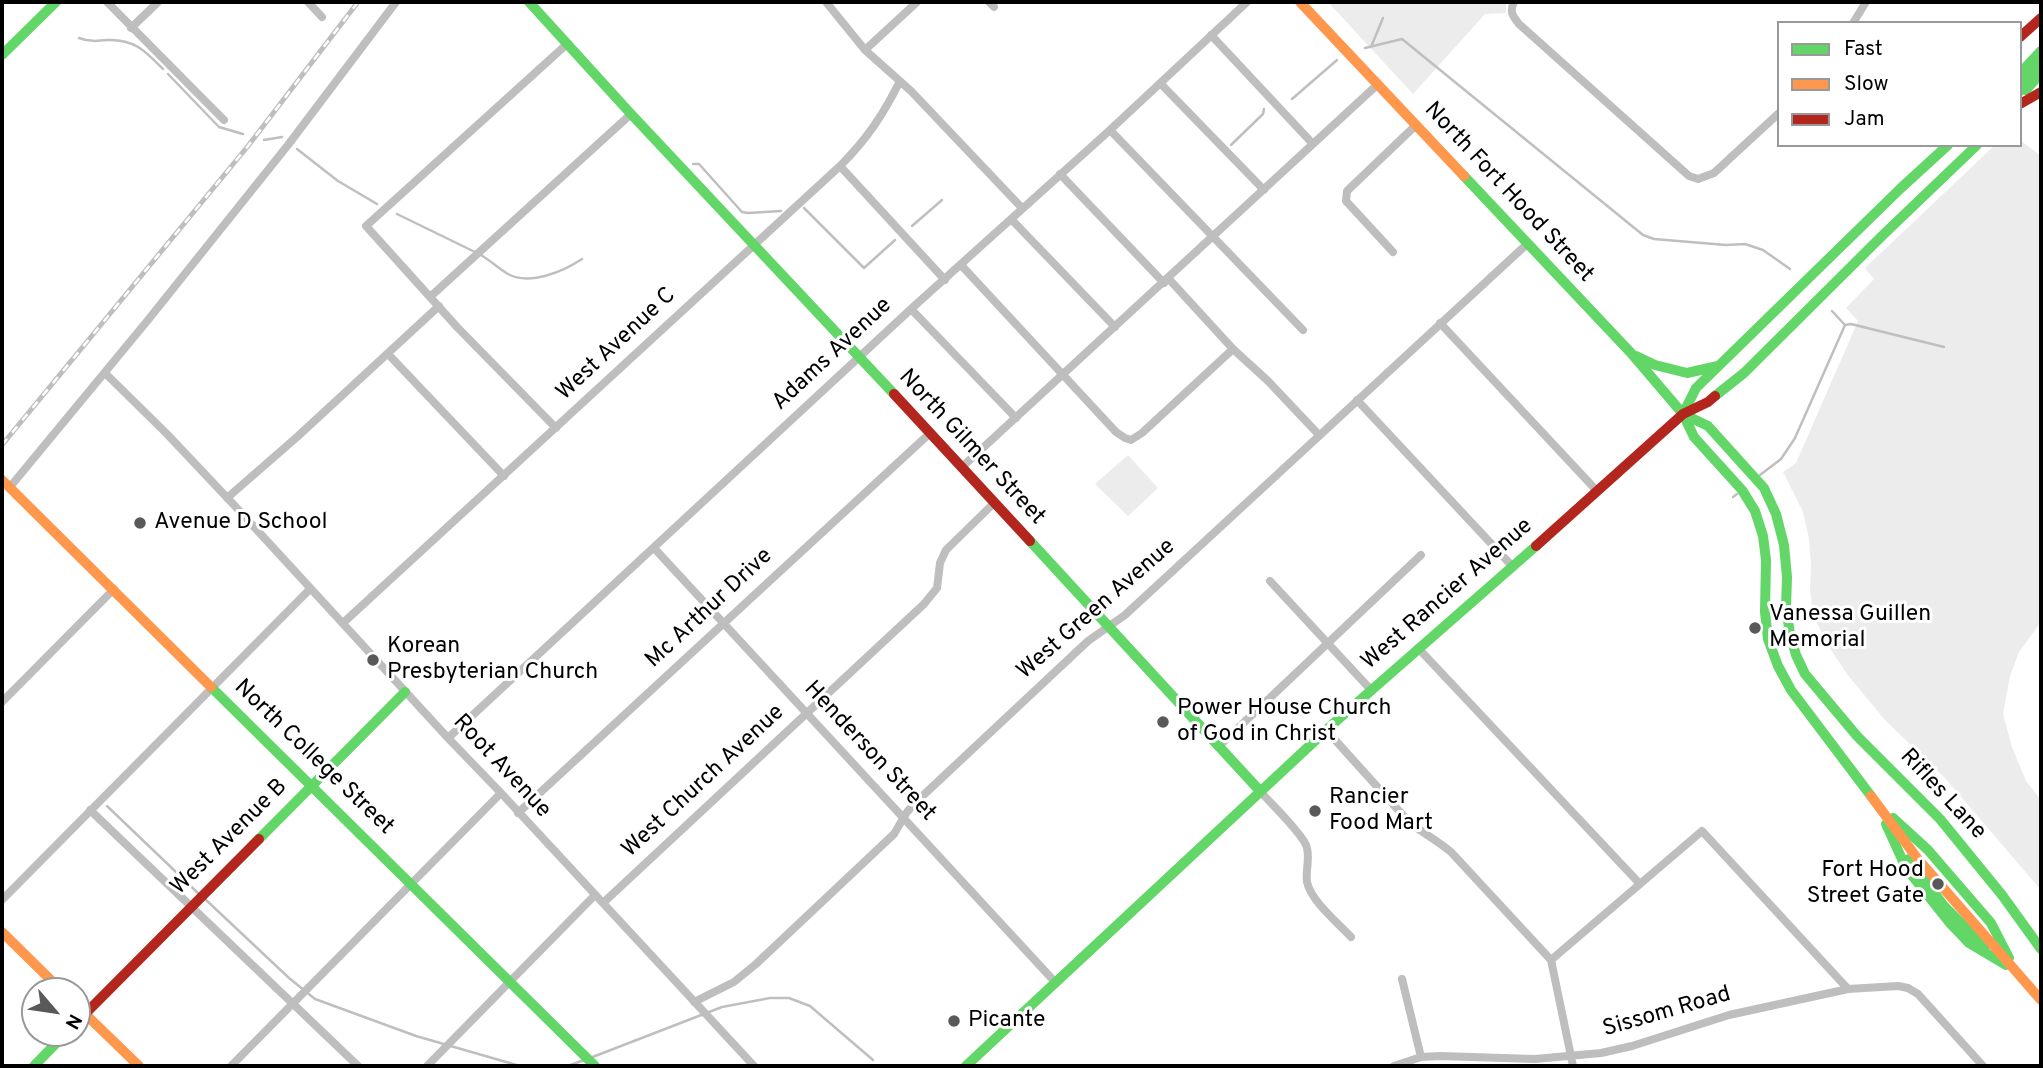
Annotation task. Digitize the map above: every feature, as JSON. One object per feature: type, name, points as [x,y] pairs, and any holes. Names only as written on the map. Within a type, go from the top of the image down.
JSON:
[{"type":"street","points":[[2,55],[56,2]]},
{"type":"street","points":[[107,2],[224,120]]},
{"type":"street","points":[[131,28],[158,2]]},
{"type":"street","points":[[308,2],[322,17]]},
{"type":"street","points":[[6,483],[105,373],[288,145],[396,2]]},
{"type":"street","name":"North Gilmer Street","points":[[529,2],[1260,791],[1305,844],[1309,889],[1351,937]]},
{"type":"street","points":[[826,2],[865,50],[912,91],[1022,208]]},
{"type":"street","points":[[865,50],[917,2]]},
{"type":"street","name":"Adams Avenue","points":[[448,738],[1247,2]]},
{"type":"street","name":"North Fort Hood Street","points":[[1300,2],[1631,354],[1683,414],[1694,437],[1742,490],[1755,511],[1763,536],[1766,561],[1765,612],[1768,639],[1777,666],[1791,690],[1876,803]]},
{"type":"street","points":[[1514,2],[1512,15],[1520,24],[1689,176],[1698,178],[1713,173],[1777,115]]},
{"type":"street","points":[[1854,21],[1866,2]]},
{"type":"street","points":[[2022,35],[2041,18]]},
{"type":"street","points":[[1211,35],[1313,144]]},
{"type":"street","points":[[556,428],[366,226],[567,44]]},
{"type":"street","points":[[2022,76],[2025,68],[2041,51]]},
{"type":"street","points":[[2022,88],[2030,73],[2041,62]]},
{"type":"street","points":[[2022,98],[2041,73]]},
{"type":"street","name":"West Avenue C","points":[[343,623],[841,166],[875,127],[900,81]]},
{"type":"street","points":[[1160,83],[1264,190]]},
{"type":"street","points":[[2022,99],[2041,83]]},
{"type":"street","points":[[961,468],[1377,85]]},
{"type":"street","points":[[2022,100],[2041,92]]},
{"type":"street","points":[[430,297],[631,114]]},
{"type":"street","points":[[1393,252],[1346,201],[1346,195],[1347,191],[1415,126]]},
{"type":"street","points":[[1110,130],[1303,330]]},
{"type":"street","points":[[1683,414],[1696,388],[1946,147]]},
{"type":"street","points":[[1683,414],[1708,402],[1744,373],[1975,147]]},
{"type":"street","points":[[841,166],[945,280]]},
{"type":"street","points":[[1060,174],[1319,435]]},
{"type":"street","points":[[1011,219],[1115,327]]},
{"type":"street","name":"West Green Avenue","points":[[696,1005],[734,982],[757,964],[894,834],[915,803],[1088,641],[1125,615],[1527,244]]},
{"type":"street","points":[[961,265],[1116,432],[1131,440],[1233,349]]},
{"type":"street","points":[[227,498],[439,306]]},
{"type":"street","points":[[911,309],[1016,418]]},
{"type":"street","points":[[1440,323],[1597,491]]},
{"type":"street","points":[[388,354],[504,476]]},
{"type":"street","points":[[1631,354],[1655,365],[1687,373],[1718,366]]},
{"type":"street","name":"Root Avenue","points":[[105,373],[227,498],[754,1066]]},
{"type":"street","points":[[1357,400],[1513,567]]},
{"type":"street","name":"North Fort Hood Street","points":[[1683,414],[1708,426],[1764,488],[1776,514],[1784,545],[1786,607],[1790,634],[1805,674]]},
{"type":"street","name":"West Rancier Avenue","points":[[966,1066],[1260,791],[1683,414]]},
{"type":"street","name":"Mc Arthur Drive","points":[[518,813],[929,434]]},
{"type":"street","name":"North College Street","points":[[6,483],[595,1066]]},
{"type":"street","name":"West Church Avenue","points":[[603,903],[933,595],[937,588],[940,563],[946,550],[993,504]]},
{"type":"street","name":"Henderson Street","points":[[654,548],[1055,982]]},
{"type":"street","points":[[1218,747],[1421,555]]},
{"type":"street","points":[[1270,581],[1372,691]]},
{"type":"street","points":[[2,702],[114,589]]},
{"type":"street","points":[[2,900],[310,589]]},
{"type":"street","points":[[1418,649],[1640,884]]},
{"type":"street","name":"Rifles Lane","points":[[1805,674],[1857,736],[1940,819],[2002,895],[2041,949]]},
{"type":"street","name":"West Avenue B","points":[[91,1003],[405,692]]},
{"type":"street","points":[[1326,731],[1409,822],[1451,852],[1551,960],[1573,1066]]},
{"type":"street","points":[[231,1066],[501,793]]},
{"type":"street","points":[[1876,803],[1917,858],[2041,1000]]},
{"type":"street","points":[[1876,803],[1906,868],[1926,894],[1969,943],[2015,970]]},
{"type":"street","points":[[90,810],[295,1000],[358,1066]]},
{"type":"street","points":[[1551,960],[1702,831],[1848,989]]},
{"type":"street","points":[[429,1064],[595,895]]},
{"type":"street","points":[[2,932],[48,977]]},
{"type":"street","points":[[1402,979],[1421,1057]]},
{"type":"street","name":"Sissom Road","points":[[1394,1066],[1421,1057],[1535,1059],[1601,1053],[1632,1046],[1729,1014],[1848,989],[1887,985],[1908,988],[1919,994],[1983,1066]]},
{"type":"street","points":[[91,1024],[139,1066]]},
{"type":"street","points":[[34,1066],[52,1047]]},
{"type":"shaded area","points":[[1328,2],[1506,2],[1506,13],[1485,14],[1413,94]]},
{"type":"shaded area","points":[[2022,142],[2041,156],[2041,622],[2019,652],[2010,676],[2003,714],[2012,747],[2026,781],[2041,800],[2041,890],[1944,777],[1884,719],[1847,674],[1829,647],[1813,615],[1809,539],[1803,512],[1783,472],[1796,463],[1858,321],[1846,308],[1874,279],[1865,268],[1993,147],[2022,147]]},
{"type":"shaded area","points":[[1128,455],[1158,488],[1128,516],[1095,484]]},
{"type":"waterway","points":[[1371,47],[1383,18]]},
{"type":"waterway","points":[[79,38],[93,41],[117,40],[133,44],[163,69]]},
{"type":"waterway","points":[[1365,48],[1402,39],[1643,235],[1654,239],[1745,244],[1763,250],[1790,269]]},
{"type":"waterway","points":[[1292,99],[1337,60]]},
{"type":"waterway","points":[[168,74],[219,127],[243,134]]},
{"type":"waterway","points":[[1231,145],[1263,114],[1264,109]]},
{"type":"waterway","points":[[264,140],[282,137]]},
{"type":"waterway","points":[[297,149],[338,181],[377,204]]},
{"type":"waterway","points":[[693,164],[699,164],[742,212],[781,211]]},
{"type":"waterway","points":[[912,226],[942,200]]},
{"type":"waterway","points":[[804,208],[864,268],[895,240]]},
{"type":"waterway","points":[[397,214],[475,252]]},
{"type":"waterway","points":[[481,255],[508,274],[526,278],[546,276],[582,259]]},
{"type":"waterway","points":[[1760,475],[1781,459],[1795,438],[1845,325],[1832,311]]},
{"type":"waterway","points":[[1845,325],[1851,324],[1944,347]]},
{"type":"waterway","points":[[1733,497],[1737,494]]},
{"type":"waterway","points":[[107,806],[200,895]]},
{"type":"waterway","points":[[205,899],[315,999],[416,1036],[520,1066]]},
{"type":"waterway","points":[[590,1058],[722,1007],[770,998],[789,998],[810,1006],[873,1060]]},
{"type":"waterway","points":[[568,1066],[584,1060]]},
{"type":"railway","points":[[2,445],[248,146],[358,2]]},
{"type":"traffic: fast","points":[[2,55],[56,2]]},
{"type":"traffic: fast","points":[[529,2],[894,394]]},
{"type":"traffic: fast","points":[[2022,76],[2025,68],[2041,51]]},
{"type":"traffic: fast","points":[[2022,87],[2030,73],[2041,62]]},
{"type":"traffic: fast","points":[[2026,90],[2041,73]]},
{"type":"traffic: fast","points":[[1683,414],[1696,388],[1946,147]]},
{"type":"traffic: fast","points":[[1715,396],[1744,373],[1975,147]]},
{"type":"traffic: fast","points":[[1464,176],[1631,353],[1683,414],[1694,437],[1742,490],[1755,511],[1763,536],[1768,639],[1778,666],[1791,690],[1871,796]]},
{"type":"traffic: fast","points":[[1636,356],[1655,365],[1687,373],[1718,366]]},
{"type":"traffic: fast","points":[[1683,414],[1708,426],[1764,488],[1776,514],[1784,545],[1786,607],[1790,634],[1805,674],[1857,736],[1940,819],[2002,895],[2041,949]]},
{"type":"traffic: fast","points":[[1030,541],[1260,791]]},
{"type":"traffic: fast","points":[[966,1066],[1334,723],[1536,546]]},
{"type":"traffic: fast","points":[[211,687],[595,1066]]},
{"type":"traffic: fast","points":[[259,839],[405,692]]},
{"type":"traffic: fast","points":[[1893,818],[1928,850],[1991,923],[2009,958]]},
{"type":"traffic: fast","points":[[1886,824],[1906,868],[1949,922],[1969,943],[2006,965]]},
{"type":"traffic: fast","points":[[1909,859],[1944,906],[1985,947]]},
{"type":"traffic: fast","points":[[34,1066],[52,1047]]},
{"type":"traffic: slow","points":[[1300,2],[1464,176]]},
{"type":"traffic: slow","points":[[2,480],[211,687]]},
{"type":"traffic: slow","points":[[1871,796],[1917,858],[2041,1000]]},
{"type":"traffic: slow","points":[[2,932],[48,977]]},
{"type":"traffic: slow","points":[[91,1020],[139,1066]]},
{"type":"traffic: jam","points":[[2022,35],[2041,18]]},
{"type":"traffic: jam","points":[[2022,103],[2041,92]]},
{"type":"traffic: jam","points":[[894,394],[1030,541]]},
{"type":"traffic: jam","points":[[1536,546],[1683,414],[1715,396]]},
{"type":"traffic: jam","points":[[91,1008],[259,839]]},
{"type":"place","name":"Avenue D School","points":[[140,523]]},
{"type":"place","name":"Vanessa Guillen Memorial","points":[[1755,628]]},
{"type":"place","name":"Korean Presbyterian Church","points":[[373,660]]},
{"type":"place","name":"Power House Church of God in Christ","points":[[1163,722]]},
{"type":"place","name":"Rancier Food Mart","points":[[1315,811]]},
{"type":"place","name":"Fort Hood Street Gate","points":[[1938,884]]},
{"type":"place","name":"Picante","points":[[954,1021]]}]
